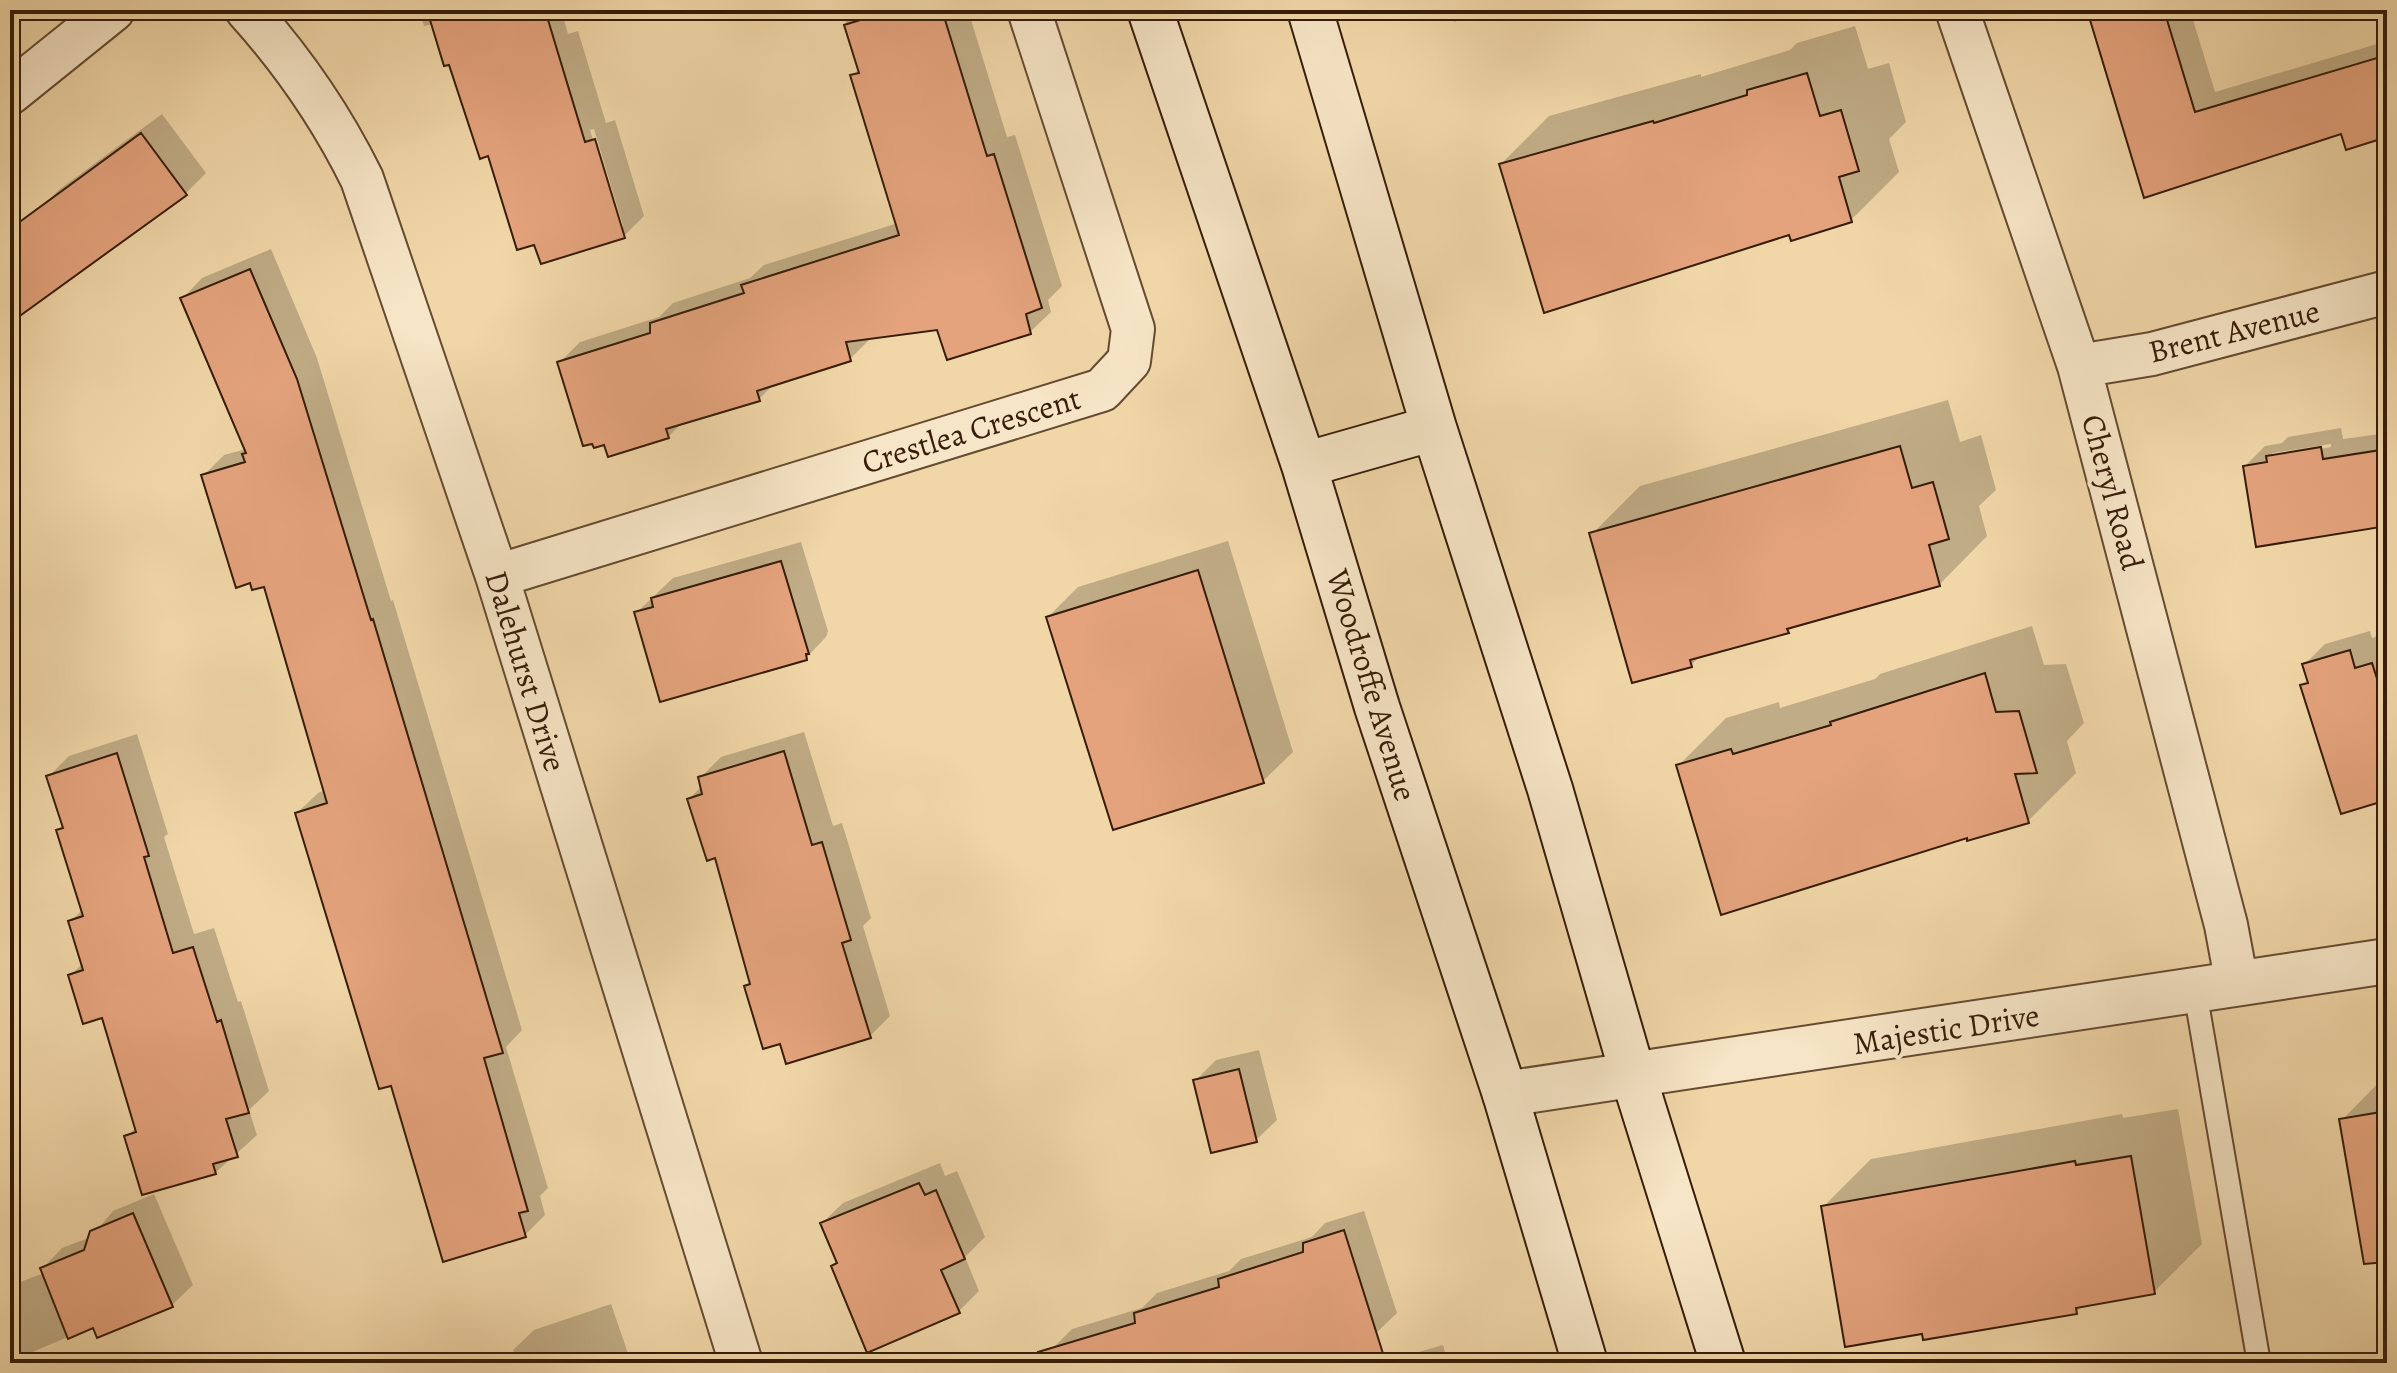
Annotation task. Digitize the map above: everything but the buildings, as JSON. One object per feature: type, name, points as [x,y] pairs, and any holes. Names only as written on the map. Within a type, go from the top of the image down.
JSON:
[{"type":"main road","name":"Woodroffe Avenue","points":[[1150,10],[1304,465],[1377,707],[1505,1094],[1585,1363]]},
{"type":"main road","points":[[1310,10],[1434,428],[1550,789],[1633,1075],[1723,1363]]},
{"type":"main road","points":[[1304,465],[1434,428]]},
{"type":"main road","name":"Majestic Drive","points":[[1505,1094],[2387,961]]},
{"type":"street","points":[[10,93],[113,10]]},
{"type":"street","name":"Dalehurst Drive","points":[[247,10],[272,37],[324,112],[362,179],[497,576],[741,1363]]},
{"type":"street","name":"Crestlea Crescent","points":[[497,576],[1102,390],[1120,371],[1129,361],[1133,329],[1029,10]]},
{"type":"street","name":"Cheryl Road","points":[[1957,10],[2079,366],[2223,910],[2237,984]]},
{"type":"street","name":"Brent Avenue","points":[[2079,366],[2152,354],[2387,292]]},
{"type":"lane","points":[[2195,991],[2259,1363]]}]
